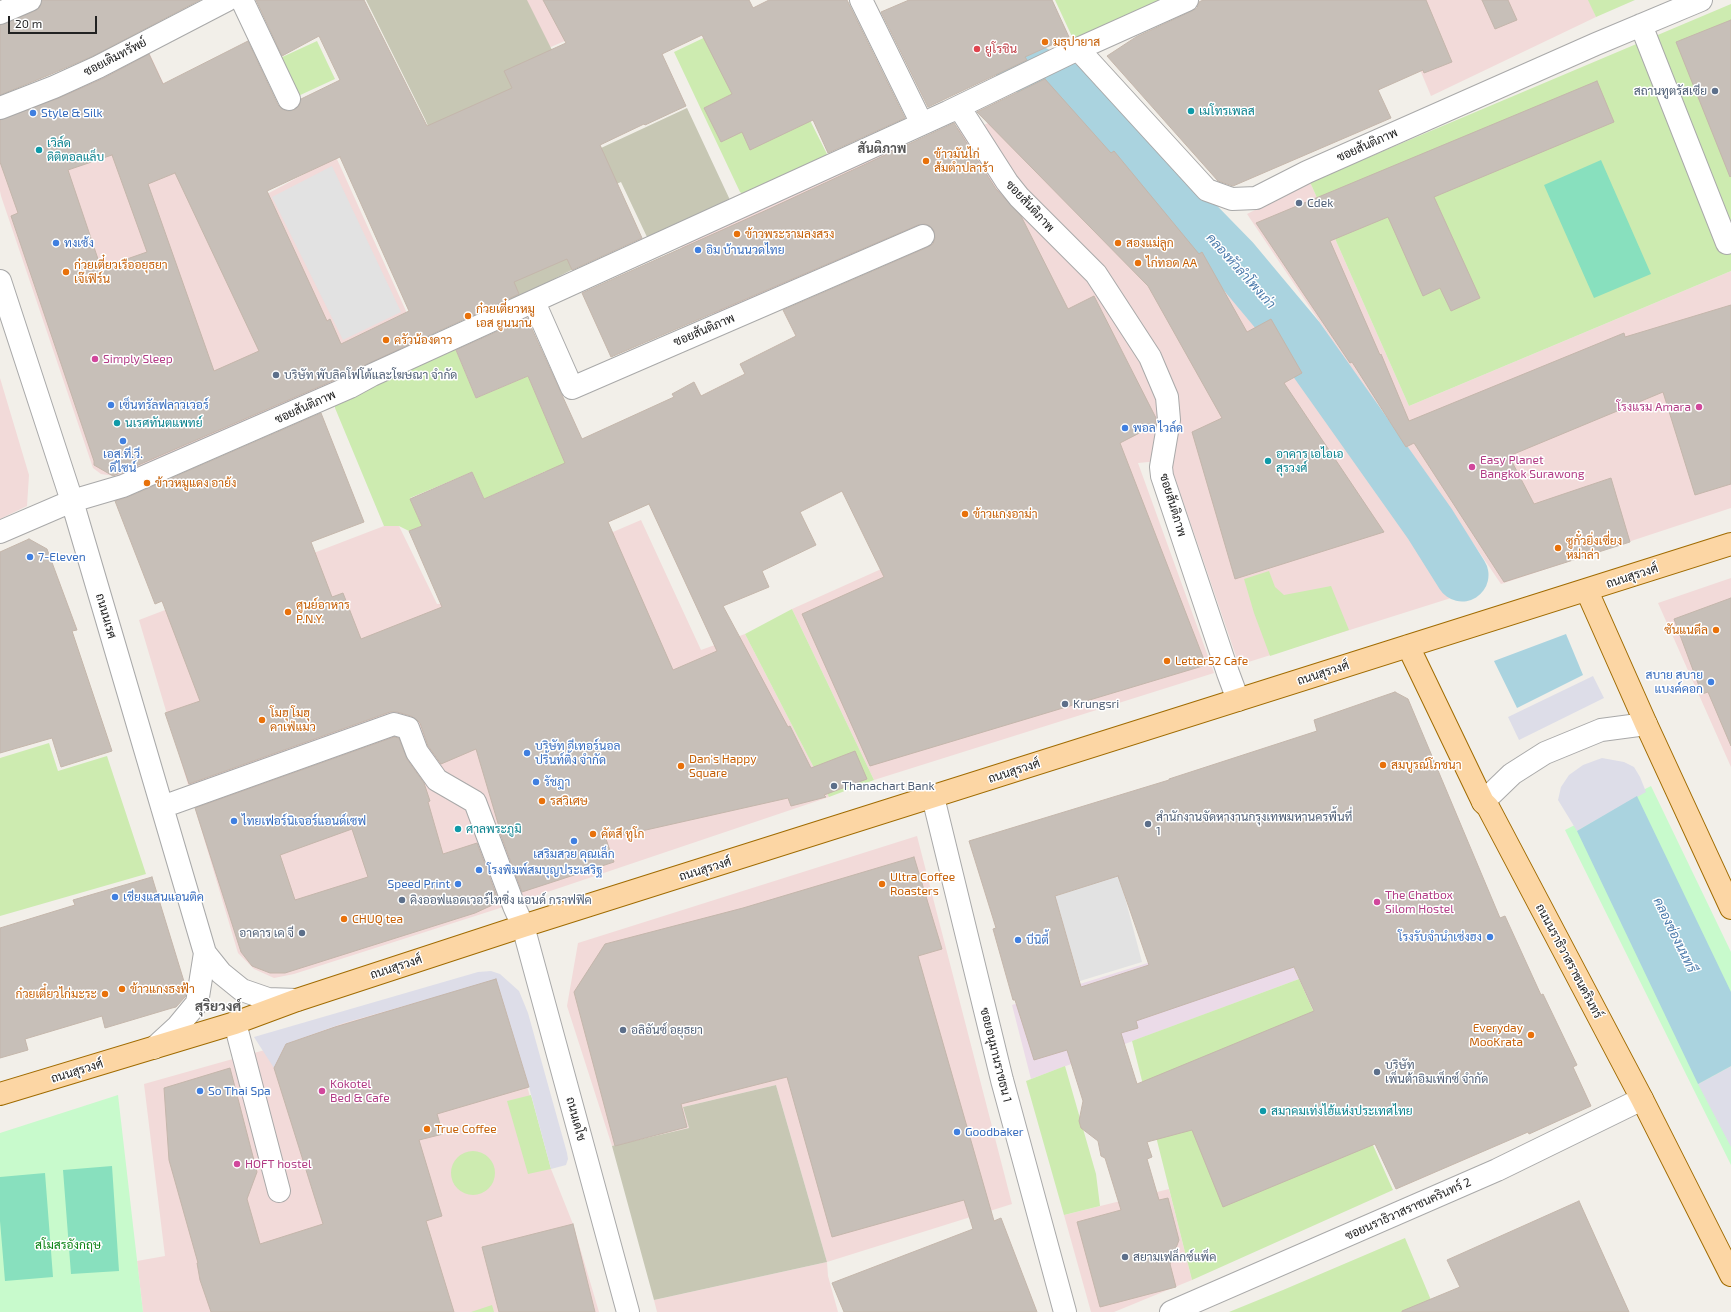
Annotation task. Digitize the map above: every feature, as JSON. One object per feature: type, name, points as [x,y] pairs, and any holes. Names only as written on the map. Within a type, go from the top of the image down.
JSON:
[{"type":"main road","name":"ถนนสุรวงศ์","points":[[0,1094],[235,1023],[297,1000],[523,926],[1408,646],[1587,591],[1731,544]]},
{"type":"main road","points":[[1587,591],[1646,724],[1731,908]]},
{"type":"main road","name":"ถนนนราธิวาสราชนครินทร์","points":[[1408,646],[1483,802],[1488,807],[1642,1099],[1731,1275]]},
{"type":"street","points":[[0,12],[30,0]]},
{"type":"street","name":"ซอยเติมทรัพย์","points":[[0,108],[54,87],[98,67],[227,0]]},
{"type":"street","points":[[242,0],[289,98]]},
{"type":"street","points":[[861,0],[922,124]]},
{"type":"street","name":"ซอยสันติภาพ","points":[[0,532],[72,502],[123,486],[260,427],[960,107],[1069,53],[1187,0]]},
{"type":"street","name":"ซอยสันติภาพ","points":[[1069,53],[1207,190],[1232,199],[1256,198],[1314,168],[1701,0]]},
{"type":"street","points":[[1641,25],[1727,243]]},
{"type":"street","name":"ซอยสันติภาพ","points":[[960,107],[1006,182],[1018,197],[1096,274],[1150,357],[1167,397],[1169,420],[1161,467],[1162,476],[1238,700]]},
{"type":"street","name":"ซอยสันติภาพ","points":[[534,302],[572,388],[922,236]]},
{"type":"street","name":"ถนนนเรศ","points":[[0,281],[72,502],[205,954]]},
{"type":"street","name":"ถนนเดโช","points":[[162,807],[394,724],[408,728],[417,752],[436,780],[475,802],[523,926],[628,1312]]},
{"type":"street","points":[[1483,802],[1512,774],[1545,753],[1601,730],[1646,724]]},
{"type":"street","name":"ซอยอนุมานราชธน 1","points":[[933,797],[1002,1080],[1064,1312]]},
{"type":"street","name":"ถนนสุรวงศ์","points":[[205,954],[221,973],[242,990],[268,999],[297,1000]]},
{"type":"street","name":"ถนนสุรวงศ์","points":[[154,1048],[178,1026],[197,1003],[205,954]]},
{"type":"street","points":[[235,1023],[279,1190]]},
{"type":"street","name":"ซอยนราธิวาสราชนครินทร์ 2","points":[[1171,1312],[1497,1170],[1642,1099]]},
{"type":"shaded area","points":[[366,0],[527,0],[601,148],[687,108],[730,200],[647,237],[621,182],[557,209],[581,265],[504,305],[425,119]]},
{"type":"shaded area","points":[[525,0],[650,0],[651,3],[551,47],[548,46]]},
{"type":"shaded area","points":[[1391,0],[1589,0],[1596,17],[1431,96]]},
{"type":"shaded area","points":[[147,48],[226,216],[336,157],[421,344],[124,475],[115,476],[101,474],[93,468],[1,196],[0,111]]},
{"type":"shaded area","points":[[1057,88],[1115,146],[1202,252],[1238,280],[1277,323],[1451,598],[1239,665],[1169,460],[1138,463],[1214,673],[874,780],[792,609],[1100,471],[937,373],[884,257],[718,322],[680,245],[893,149],[957,129],[982,126]]},
{"type":"shaded area","points":[[332,166],[401,312],[343,340],[272,197]]},
{"type":"shaded area","points":[[1310,182],[1409,406],[1731,271],[1731,508],[1501,584],[1386,416],[1348,364],[1247,214]]},
{"type":"shaded area","points":[[0,378],[29,475],[27,506],[0,519]]},
{"type":"shaded area","points":[[641,520],[701,650],[745,634],[829,797],[497,909],[294,974],[274,978],[254,969],[238,953],[139,620],[384,526],[399,526],[437,604],[447,603]]},
{"type":"shaded area","points":[[1731,578],[1731,767],[1658,603]]},
{"type":"shaded area","points":[[1593,676],[1604,698],[1519,740],[1508,717]]},
{"type":"shaded area","points":[[1602,758],[1624,762],[1634,767],[1646,792],[1577,831],[1558,800],[1561,787],[1569,775],[1583,765]]},
{"type":"shaded area","points":[[917,836],[1012,1204],[827,1262],[776,1085],[683,1107],[689,1128],[612,1146],[567,1006],[578,943]]},
{"type":"shaded area","points":[[1119,875],[1142,962],[1080,981],[1059,910],[1053,897]]},
{"type":"shaded area","points":[[1270,918],[1299,979],[1031,1079],[1012,1005],[1154,961]]},
{"type":"shaded area","points":[[491,971],[500,974],[519,991],[528,1013],[567,1153],[568,1159],[566,1165],[551,1169],[529,1087],[496,980],[344,1023],[286,1044],[274,1068],[254,1037],[478,972]]},
{"type":"shaded area","points":[[496,979],[551,1169],[573,1224],[599,1312],[143,1312],[137,1261],[165,1256],[144,1084],[286,1044],[344,1023]]},
{"type":"shaded area","points":[[1731,1066],[1731,1147],[1698,1084]]},
{"type":"shaded area","points":[[776,1085],[827,1262],[654,1300],[612,1146],[689,1128],[683,1107]]},
{"type":"shaded area","points":[[1169,1189],[1192,1280],[1114,1312],[1091,1312],[1064,1215]]},
{"type":"shaded area","points":[[827,1262],[828,1276],[838,1312],[657,1312],[654,1300]]},
{"type":"green space","points":[[1055,0],[1171,0],[1075,43]]},
{"type":"green space","points":[[1588,0],[1635,0],[1596,17]]},
{"type":"green space","points":[[1731,4],[1731,271],[1409,406],[1310,182]]},
{"type":"green space","points":[[756,13],[829,158],[743,194],[740,192],[674,52]]},
{"type":"green space","points":[[317,41],[335,79],[296,97],[278,59]]},
{"type":"green space","points":[[1601,160],[1651,274],[1594,298],[1544,185]]},
{"type":"green space","points":[[455,348],[476,398],[528,376],[594,528],[577,542],[546,471],[484,499],[472,472],[410,498],[422,526],[409,531],[399,526],[384,526],[335,408],[335,403]]},
{"type":"green space","points":[[1269,571],[1275,587],[1284,595],[1331,586],[1349,630],[1270,656],[1254,613],[1244,579]]},
{"type":"green space","points":[[792,609],[874,780],[829,797],[745,634]]},
{"type":"green space","points":[[49,743],[58,771],[107,756],[146,874],[0,916],[0,758]]},
{"type":"green space","points":[[1651,786],[1731,952],[1731,1165],[1565,830]]},
{"type":"green space","points":[[1299,979],[1393,1190],[1192,1280],[1132,1041]]},
{"type":"green space","points":[[1065,1066],[1096,1174],[1100,1206],[1064,1215],[1026,1081]]},
{"type":"green space","name":"สโมสรอังกฤษ","points":[[118,1095],[143,1312],[0,1312],[0,1133]]},
{"type":"green space","points":[[531,1095],[551,1169],[528,1174],[507,1101]]},
{"type":"green space","points":[[473,1151],[485,1155],[491,1161],[495,1173],[491,1185],[485,1191],[473,1195],[461,1191],[455,1185],[451,1173],[455,1161],[461,1155]]},
{"type":"green space","points":[[112,1166],[119,1271],[71,1274],[63,1170]]},
{"type":"green space","points":[[45,1173],[53,1277],[5,1281],[0,1221],[0,1177]]},
{"type":"green space","points":[[1405,1238],[1436,1312],[1229,1312],[1283,1290]]},
{"type":"green space","points":[[492,1305],[494,1312],[471,1312]]},
{"type":"water","points":[[1566,634],[1583,675],[1517,708],[1494,661]]},
{"type":"water","name":"คลองช่องนนทรี","points":[[1637,796],[1731,992],[1731,1066],[1698,1084],[1577,831]]},
{"type":"building","points":[[42,0],[200,0],[93,56],[0,95],[0,25],[35,11],[40,7]]},
{"type":"building","points":[[256,0],[364,0],[427,126],[512,88],[504,71],[566,43],[543,0],[749,0],[753,8],[769,0],[847,0],[905,118],[828,153],[813,120],[750,150],[742,132],[721,142],[704,108],[732,94],[702,35],[662,54],[686,106],[600,145],[642,238],[572,270],[567,259],[514,282],[519,294],[344,376],[113,476],[94,465],[94,461],[11,216],[18,213],[0,162],[0,120],[59,98],[104,78],[149,54],[163,84],[248,41],[278,105],[282,109],[288,111],[294,110],[299,106],[301,99],[340,80],[319,36],[282,56]],"holes":[[[112,155],[147,252],[101,268],[68,170]],[[340,157],[409,311],[341,344],[330,319],[327,321],[267,191]],[[175,173],[259,351],[214,371],[148,184]]]},
{"type":"building","points":[[909,0],[1052,0],[1069,37],[1025,57],[1027,60],[928,107],[881,12]]},
{"type":"building","points":[[1203,0],[1426,0],[1452,62],[1424,73],[1423,70],[1378,90],[1391,118],[1233,186],[1218,181],[1107,56],[1136,37],[1192,11],[1197,8],[1199,2]]},
{"type":"building","points":[[1482,0],[1508,0],[1517,20],[1495,29]]},
{"type":"building","points":[[1731,20],[1731,176],[1730,177],[1676,42]]},
{"type":"building","points":[[1045,79],[1111,153],[1114,151],[1199,254],[1202,252],[1247,332],[1271,319],[1302,373],[1284,383],[1384,532],[1235,579],[1192,432],[1222,418],[1148,286],[977,112]]},
{"type":"building","points":[[1597,81],[1614,122],[1434,197],[1480,298],[1451,311],[1440,288],[1423,296],[1388,217],[1330,241],[1380,355],[1381,354],[1409,421],[1624,333],[1625,337],[1731,305],[1731,484],[1695,495],[1663,392],[1509,456],[1534,504],[1611,478],[1630,542],[1504,582],[1414,443],[1406,447],[1352,362],[1350,363],[1256,223]]},
{"type":"building","points":[[954,123],[996,189],[1021,216],[1068,309],[1094,296],[1156,418],[1155,425],[1120,443],[1206,665],[870,766],[802,614],[884,577],[842,491],[800,512],[816,545],[762,571],[769,587],[723,606],[788,727],[790,726],[811,768],[855,751],[867,779],[824,795],[826,797],[791,806],[788,798],[606,839],[614,862],[522,892],[499,830],[476,749],[441,764],[428,746],[420,723],[411,716],[397,712],[390,712],[189,784],[165,713],[200,701],[162,601],[155,604],[115,501],[128,497],[321,413],[364,522],[311,542],[332,597],[343,593],[361,639],[442,607],[409,531],[422,526],[410,499],[472,472],[484,499],[565,463],[528,376],[476,398],[456,350],[527,318],[582,439],[674,397],[672,394],[694,382],[701,396],[745,374],[740,364],[796,336],[783,310],[928,247],[933,244],[935,238],[934,231],[930,226],[925,224],[918,225],[611,357],[582,293],[769,209]],"holes":[[[649,504],[717,651],[673,670],[608,522]]]},
{"type":"building","points":[[29,539],[47,549],[77,630],[72,631],[112,751],[61,767],[52,738],[0,753],[0,552]]},
{"type":"building","points":[[1731,598],[1731,746],[1708,692],[1702,694],[1674,619]]},
{"type":"building","points":[[1395,692],[1408,699],[1500,918],[1505,916],[1541,995],[1543,994],[1577,1065],[1573,1067],[1591,1106],[1529,1134],[1528,1132],[1396,1189],[1375,1144],[1223,1207],[1192,1130],[1147,1142],[1152,1157],[1147,1159],[1159,1200],[1168,1198],[1179,1240],[1170,1264],[1176,1287],[1100,1307],[1077,1222],[1121,1210],[1105,1158],[1101,1156],[1098,1141],[1081,1128],[1079,1121],[1083,1101],[1067,1050],[1034,1060],[1015,1000],[1013,1000],[993,929],[996,928],[969,841],[1169,780],[1317,731],[1314,720]],"holes":[[[1118,876],[1149,965],[1081,987],[1055,896]],[[1294,967],[1314,1011],[1137,1084],[1121,1033],[1138,1028],[1136,1021]]]},
{"type":"building","points":[[394,737],[399,738],[407,759],[424,783],[443,854],[477,843],[499,902],[475,913],[285,973],[270,973],[252,966],[241,952],[195,808]],"holes":[[[352,829],[368,877],[295,900],[280,855]]]},
{"type":"building","points":[[914,857],[942,949],[918,956],[994,1221],[1001,1218],[1037,1312],[844,1312],[832,1283],[973,1229],[964,1200],[832,1237],[787,1077],[681,1104],[687,1127],[615,1146],[574,992],[605,944],[743,908]]},
{"type":"building","points":[[152,877],[186,988],[186,996],[176,1007],[105,1028],[102,1016],[25,1039],[28,1050],[0,1058],[0,928],[75,905],[73,900]]},
{"type":"building","points":[[496,979],[529,1087],[437,1114],[443,1134],[419,1140],[442,1216],[426,1221],[454,1312],[211,1312],[200,1280],[198,1263],[169,1160],[164,1088],[230,1068],[257,1172],[247,1199],[260,1244],[323,1224],[274,1068],[286,1044],[335,1027]]},
{"type":"building","points":[[1579,1201],[1629,1312],[1402,1312],[1460,1287],[1447,1260]]},
{"type":"building","points":[[573,1224],[595,1312],[499,1312],[482,1247]]},
{"type":"waterway","name":"คลองหัวลำโพงเก่า","points":[[987,0],[1020,64],[1066,89],[1233,260],[1299,339],[1430,524],[1462,575]]},
{"type":"place","name":"มธุปายาส","points":[[1045,42]]},
{"type":"place","name":"ยูโรชิน","points":[[977,49]]},
{"type":"place","name":"สถานทูตรัสเซีย","points":[[1715,91]]},
{"type":"place","name":"เมโทรเพลส","points":[[1191,111]]},
{"type":"place","name":"Style & Silk","points":[[33,113]]},
{"type":"place","name":"เวิล์ด ดิติตอลแล็บ","points":[[39,150]]},
{"type":"place","name":"ข้าวมันไก่ ส้มตำปลาร้า","points":[[926,161]]},
{"type":"place","name":"Cdek","points":[[1299,203]]},
{"type":"place","name":"ข้าวพระรามลงสรง","points":[[737,234]]},
{"type":"place","name":"ทงเซ้ง","points":[[56,243]]},
{"type":"place","name":"สองแม่ลูก","points":[[1118,243]]},
{"type":"place","name":"อิม บ้านนวดไทย","points":[[698,250]]},
{"type":"place","name":"ไก่ทอด AA","points":[[1138,263]]},
{"type":"place","name":"ก๋วยเตี๋ยวเรืออยุธยา เจ๊เฟิร์น","points":[[66,272]]},
{"type":"place","name":"ก๋วยเตี๋ยวหมู เอส ยูนนาน","points":[[468,316]]},
{"type":"place","name":"ครัวน้องดาว","points":[[386,340]]},
{"type":"place","name":"Simply Sleep","points":[[95,359]]},
{"type":"place","name":"บริษัท พับลิคโฟโต้และโฆษณา จำกัด","points":[[276,375]]},
{"type":"place","name":"เซ็นทรัลฟลาวเวอร์","points":[[111,405]]},
{"type":"place","name":"โรงแรม Amara","points":[[1699,407]]},
{"type":"place","name":"นเรศทันตแพทย์","points":[[117,423]]},
{"type":"place","name":"พอล ไวล์ด","points":[[1125,428]]},
{"type":"place","name":"เอส.ที.วี. ดีไซน์","points":[[123,441]]},
{"type":"place","name":"อาคาร เอไอเอ สุรวงศ์","points":[[1268,461]]},
{"type":"place","name":"Easy Planet Bangkok Surawong","points":[[1472,467]]},
{"type":"place","name":"ข้าวหมูแดง อาย้ง","points":[[147,483]]},
{"type":"place","name":"ข้าวแกงอาม่า","points":[[965,514]]},
{"type":"place","name":"ซูกั๋วยิ่งเซี่ยง หม่าล่า","points":[[1558,548]]},
{"type":"place","name":"7-Eleven","points":[[30,557]]},
{"type":"place","name":"ศูนย์อาหาร P.N.Y.","points":[[288,612]]},
{"type":"place","name":"ซันแนดึล","points":[[1716,630]]},
{"type":"place","name":"Letter52 Cafe","points":[[1167,661]]},
{"type":"place","name":"สบาย สบาย แบงค์คอก","points":[[1711,682]]},
{"type":"place","name":"Krungsri","points":[[1065,704]]},
{"type":"place","name":"โมฮุ โมฮุ คาเฟ่แมว","points":[[262,720]]},
{"type":"place","name":"บริษัท อีเทอร์นอล ปริ้นท์ติ้ง จำกัด","points":[[527,753]]},
{"type":"place","name":"สมบูรณ์โภชนา","points":[[1383,765]]},
{"type":"place","name":"Dan's Happy Square","points":[[681,766]]},
{"type":"place","name":"รัชฎา","points":[[536,782]]},
{"type":"place","name":"Thanachart Bank","points":[[834,786]]},
{"type":"place","name":"รสวิเศษ","points":[[542,801]]},
{"type":"place","name":"ไทยเฟอร์นิเจอร์แอนด์เซฟ","points":[[234,821]]},
{"type":"place","name":"สำนักงานจัดหางานกรุงเทพมหานครพื้นที่ 1","points":[[1148,824]]},
{"type":"place","name":"ศาลพระภูมิ","points":[[458,829]]},
{"type":"place","name":"คัตสึ ทูโก","points":[[593,834]]},
{"type":"place","name":"เสริมสวย คุณเล็ก","points":[[574,841]]},
{"type":"place","name":"โรงพิมพ์สมบุญประเสริฐ","points":[[479,870]]},
{"type":"place","name":"Speed Print","points":[[458,884]]},
{"type":"place","name":"Ultra Coffee Roasters","points":[[882,884]]},
{"type":"place","name":"เชียงแสนแอนติค","points":[[115,897]]},
{"type":"place","name":"คิงออฟแอดเวอร์ไทซิ่ง แอนด์ กราฟฟิค","points":[[402,900]]},
{"type":"place","name":"The Chatbox Silom Hostel","points":[[1377,902]]},
{"type":"place","name":"CHUQ tea","points":[[344,919]]},
{"type":"place","name":"อาคาร เค จี","points":[[302,933]]},
{"type":"place","name":"โรงรับจำนำเซ่งฮง","points":[[1490,937]]},
{"type":"place","name":"บีนิตี้","points":[[1018,940]]},
{"type":"place","name":"ข้าวแกงธงฟ้า","points":[[122,989]]},
{"type":"place","name":"ก๋วยเตี๋ยวไก่มะระ","points":[[105,994]]},
{"type":"place","name":"อลิอันซ์ อยุธยา","points":[[623,1030]]},
{"type":"place","name":"Everyday MooKrata","points":[[1531,1035]]},
{"type":"place","name":"บริษัท เพ็นต้าอิมเพ็กซ์ จำกัด","points":[[1377,1072]]},
{"type":"place","name":"So Thai Spa","points":[[200,1091]]},
{"type":"place","name":"Kokotel Bed & Cafe","points":[[322,1091]]},
{"type":"place","name":"สมาคมเท่งไฮ้แห่งประเทศไทย","points":[[1263,1111]]},
{"type":"place","name":"True Coffee","points":[[427,1129]]},
{"type":"place","name":"Goodbaker","points":[[957,1132]]},
{"type":"place","name":"HOFT hostel","points":[[237,1164]]},
{"type":"place","name":"สยามเฟล็กซ์แพ็ค","points":[[1125,1257]]},
{"type":"district","name":"สันติภาพ","points":[[882,149]]},
{"type":"district","name":"สุริยวงศ์","points":[[218,1006]]}]
